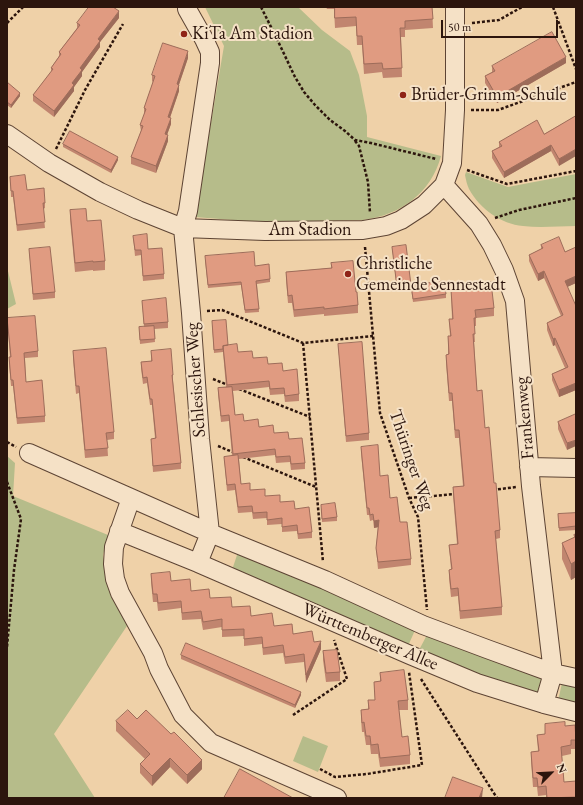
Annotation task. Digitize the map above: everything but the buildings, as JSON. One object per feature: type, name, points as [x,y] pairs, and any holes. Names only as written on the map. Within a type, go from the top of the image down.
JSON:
[{"type":"street","name":"Am Stadion","points":[[7,134],[49,162],[100,192],[138,210],[184,228],[265,231],[367,230],[386,226],[401,220],[424,205],[444,185],[452,163],[455,110],[455,7]]},
{"type":"street","name":"Schlesischer Weg","points":[[187,9],[210,52],[210,62],[188,211],[184,228],[200,439],[210,532]]},
{"type":"street","name":"Frankenweg","points":[[444,185],[479,224],[492,245],[504,270],[515,301],[529,467],[552,673]]},
{"type":"street","name":"Württemberger Allee","points":[[29,453],[210,532],[325,580],[423,625],[552,673],[576,678]]},
{"type":"street","points":[[529,467],[576,468]]},
{"type":"street","points":[[131,498],[114,547],[113,564],[115,579],[120,593],[153,653],[183,715],[212,743],[337,798]]},
{"type":"street","name":"Württemberger Allee","points":[[119,531],[198,563],[476,683],[544,704],[576,712]]},
{"type":"street","points":[[198,563],[210,532]]},
{"type":"street","points":[[544,704],[552,673]]},
{"type":"path","points":[[7,23],[23,7]]},
{"type":"path","points":[[261,7],[294,77],[304,92],[315,106],[355,140],[371,142],[452,163],[507,184],[576,171]]},
{"type":"path","points":[[455,25],[499,20],[522,7]]},
{"type":"path","points":[[554,7],[576,69]]},
{"type":"path","points":[[49,162],[85,90],[123,24]]},
{"type":"path","points":[[455,110],[498,110],[576,82]]},
{"type":"path","name":"Thüringer Weg","points":[[355,140],[359,146],[368,182],[367,230],[373,336],[380,413],[409,498],[418,517],[428,611],[423,625]]},
{"type":"path","points":[[479,224],[519,210],[576,198]]},
{"type":"path","points":[[191,313],[222,310],[303,343],[373,336]]},
{"type":"path","points":[[303,343],[325,580]]},
{"type":"path","points":[[195,372],[231,386]]},
{"type":"path","points":[[238,389],[310,417]]},
{"type":"path","points":[[200,439],[316,487]]},
{"type":"path","points":[[7,482],[22,519],[14,570],[7,647]]},
{"type":"path","points":[[493,490],[531,486]]},
{"type":"path","points":[[409,498],[462,493]]},
{"type":"path","points":[[293,715],[347,679],[332,635],[337,623]]},
{"type":"path","points":[[320,769],[335,777],[367,774],[422,765],[408,670],[410,655]]},
{"type":"path","points":[[410,655],[422,680],[497,798]]},
{"type":"green space","points":[[205,7],[298,7],[322,30],[350,51],[359,75],[367,116],[367,137],[441,156],[430,181],[422,191],[402,207],[390,213],[363,220],[257,222],[195,217],[224,46]]},
{"type":"green space","points":[[466,172],[508,187],[576,174],[576,226],[523,226],[515,225],[499,219],[479,203],[469,189],[465,175]]},
{"type":"green space","points":[[7,267],[16,304],[7,309]]},
{"type":"green space","points":[[7,456],[15,463],[13,496],[108,535],[103,555],[108,584],[129,623],[54,734],[95,798],[7,798]]},
{"type":"green space","points":[[238,552],[416,628],[408,646],[232,570]]},
{"type":"green space","points":[[428,633],[542,677],[538,693],[485,678],[419,650]]},
{"type":"green space","points":[[562,683],[576,687],[576,706],[558,701]]},
{"type":"green space","points":[[303,736],[328,746],[318,772],[293,761]]},
{"type":"place","name":"KiTa Am Stadion","points":[[184,34]]},
{"type":"place","name":"Brüder-Grimm-Schule","points":[[403,95]]},
{"type":"place","name":"Christliche Gemeinde Sennestadt","points":[[348,274]]}]
